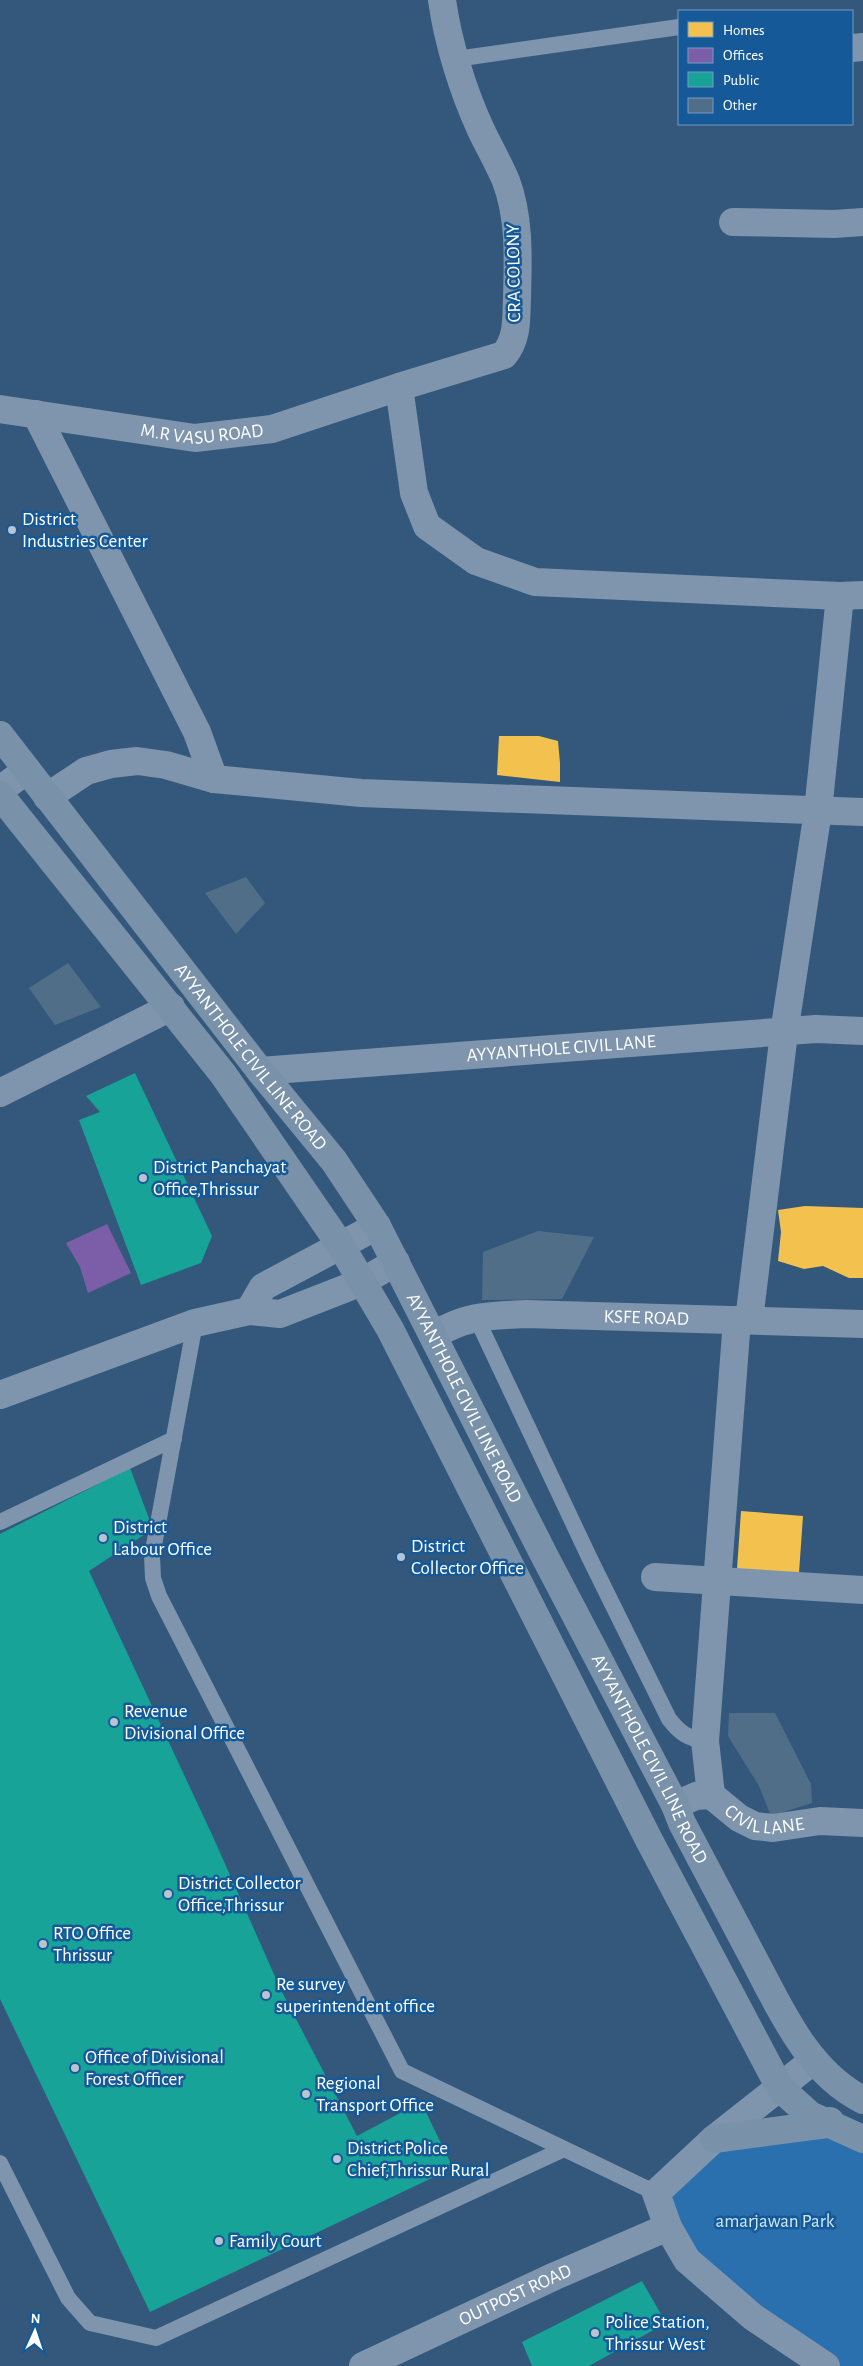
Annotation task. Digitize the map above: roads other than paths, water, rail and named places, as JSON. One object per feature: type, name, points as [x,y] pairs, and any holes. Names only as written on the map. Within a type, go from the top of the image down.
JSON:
[{"type":"main road","name":"AYYANTHOLE CIVIL LINE ROAD","points":[[0,735],[260,1071],[334,1161],[377,1226],[545,1557],[779,2006],[802,2046],[814,2060],[830,2077],[858,2097]]},
{"type":"main road","name":"AYYANTHOLE CIVIL LINE ROAD","points":[[0,795],[233,1088],[341,1246],[390,1329],[649,1840],[780,2088],[810,2116],[863,2139]]},
{"type":"main road","points":[[649,1840],[679,1814]]},
{"type":"main road","points":[[714,2139],[827,2124],[858,2097]]},
{"type":"street","name":"CRA COLONY","points":[[398,386],[504,355],[512,346],[516,327],[518,248],[513,206],[506,182],[481,128],[456,59],[445,22],[442,0]]},
{"type":"street","points":[[733,222],[834,224],[863,222]]},
{"type":"street","name":"M.R VASU ROAD","points":[[0,409],[195,438],[272,429],[398,386]]},
{"type":"street","points":[[398,386],[414,493],[427,526],[476,561],[535,582],[852,596],[784,1033],[743,1320],[705,1741],[711,1795]]},
{"type":"street","points":[[36,414],[197,732],[214,779]]},
{"type":"street","points":[[48,796],[86,772],[111,764],[137,761],[166,765],[214,779],[361,793],[863,812]]},
{"type":"street","points":[[0,790],[27,770]]},
{"type":"street","points":[[0,1094],[171,1008]]},
{"type":"street","name":"AYYANTHOLE CIVIL LANE","points":[[260,1071],[784,1033],[816,1029],[863,1030]]},
{"type":"street","points":[[249,1311],[263,1287],[377,1226]]},
{"type":"street","points":[[0,1395],[194,1323],[249,1311],[280,1314],[362,1282],[396,1262]]},
{"type":"street","name":"KSFE ROAD","points":[[434,1335],[456,1322],[476,1317],[526,1314],[863,1324]]},
{"type":"street","points":[[655,1578],[863,1590]]},
{"type":"street","name":"CIVIL LANE","points":[[679,1814],[696,1796],[711,1795],[738,1818],[756,1826],[773,1828],[820,1821],[863,1823]]},
{"type":"street","points":[[814,2060],[714,2139],[656,2193],[668,2227],[687,2260],[753,2318],[826,2366]]},
{"type":"street","name":"OUTPOST ROAD","points":[[363,2366],[555,2276],[668,2227]]},
{"type":"lane","points":[[456,59],[678,27]]},
{"type":"lane","points":[[476,1317],[590,1559],[669,1719],[680,1733],[690,1739],[705,1741]]},
{"type":"lane","points":[[194,1323],[152,1556],[153,1578],[159,1596],[402,2071],[656,2193]]},
{"type":"lane","points":[[0,1522],[174,1439]]},
{"type":"lane","points":[[0,2163],[68,2298],[90,2323],[156,2338],[564,2149]]},
{"type":"place","name":"District Industries Center","points":[[12,530]]},
{"type":"place","name":"District Panchayat Office,Thrissur","points":[[143,1178]]},
{"type":"place","name":"District Labour Office","points":[[103,1538]]},
{"type":"place","name":"District Collector Office","points":[[401,1557]]},
{"type":"place","name":"Revenue Divisional Office","points":[[114,1722]]},
{"type":"place","name":"District Collector Office,Thrissur","points":[[168,1894]]},
{"type":"place","name":"RTO Office Thrissur","points":[[43,1944]]},
{"type":"place","name":"Re survey superintendent office","points":[[266,1995]]},
{"type":"place","name":"Office of Divisional Forest Officer","points":[[75,2068]]},
{"type":"place","name":"Regional Transport Office","points":[[306,2094]]},
{"type":"place","name":"District Police Chief,Thrissur Rural","points":[[337,2159]]},
{"type":"place","name":"Family Court","points":[[219,2241]]},
{"type":"place","name":"Police Station, Thrissur West","points":[[595,2333]]},
{"type":"park label","name":"amarjawan Park","points":[[775,2221]]}]
